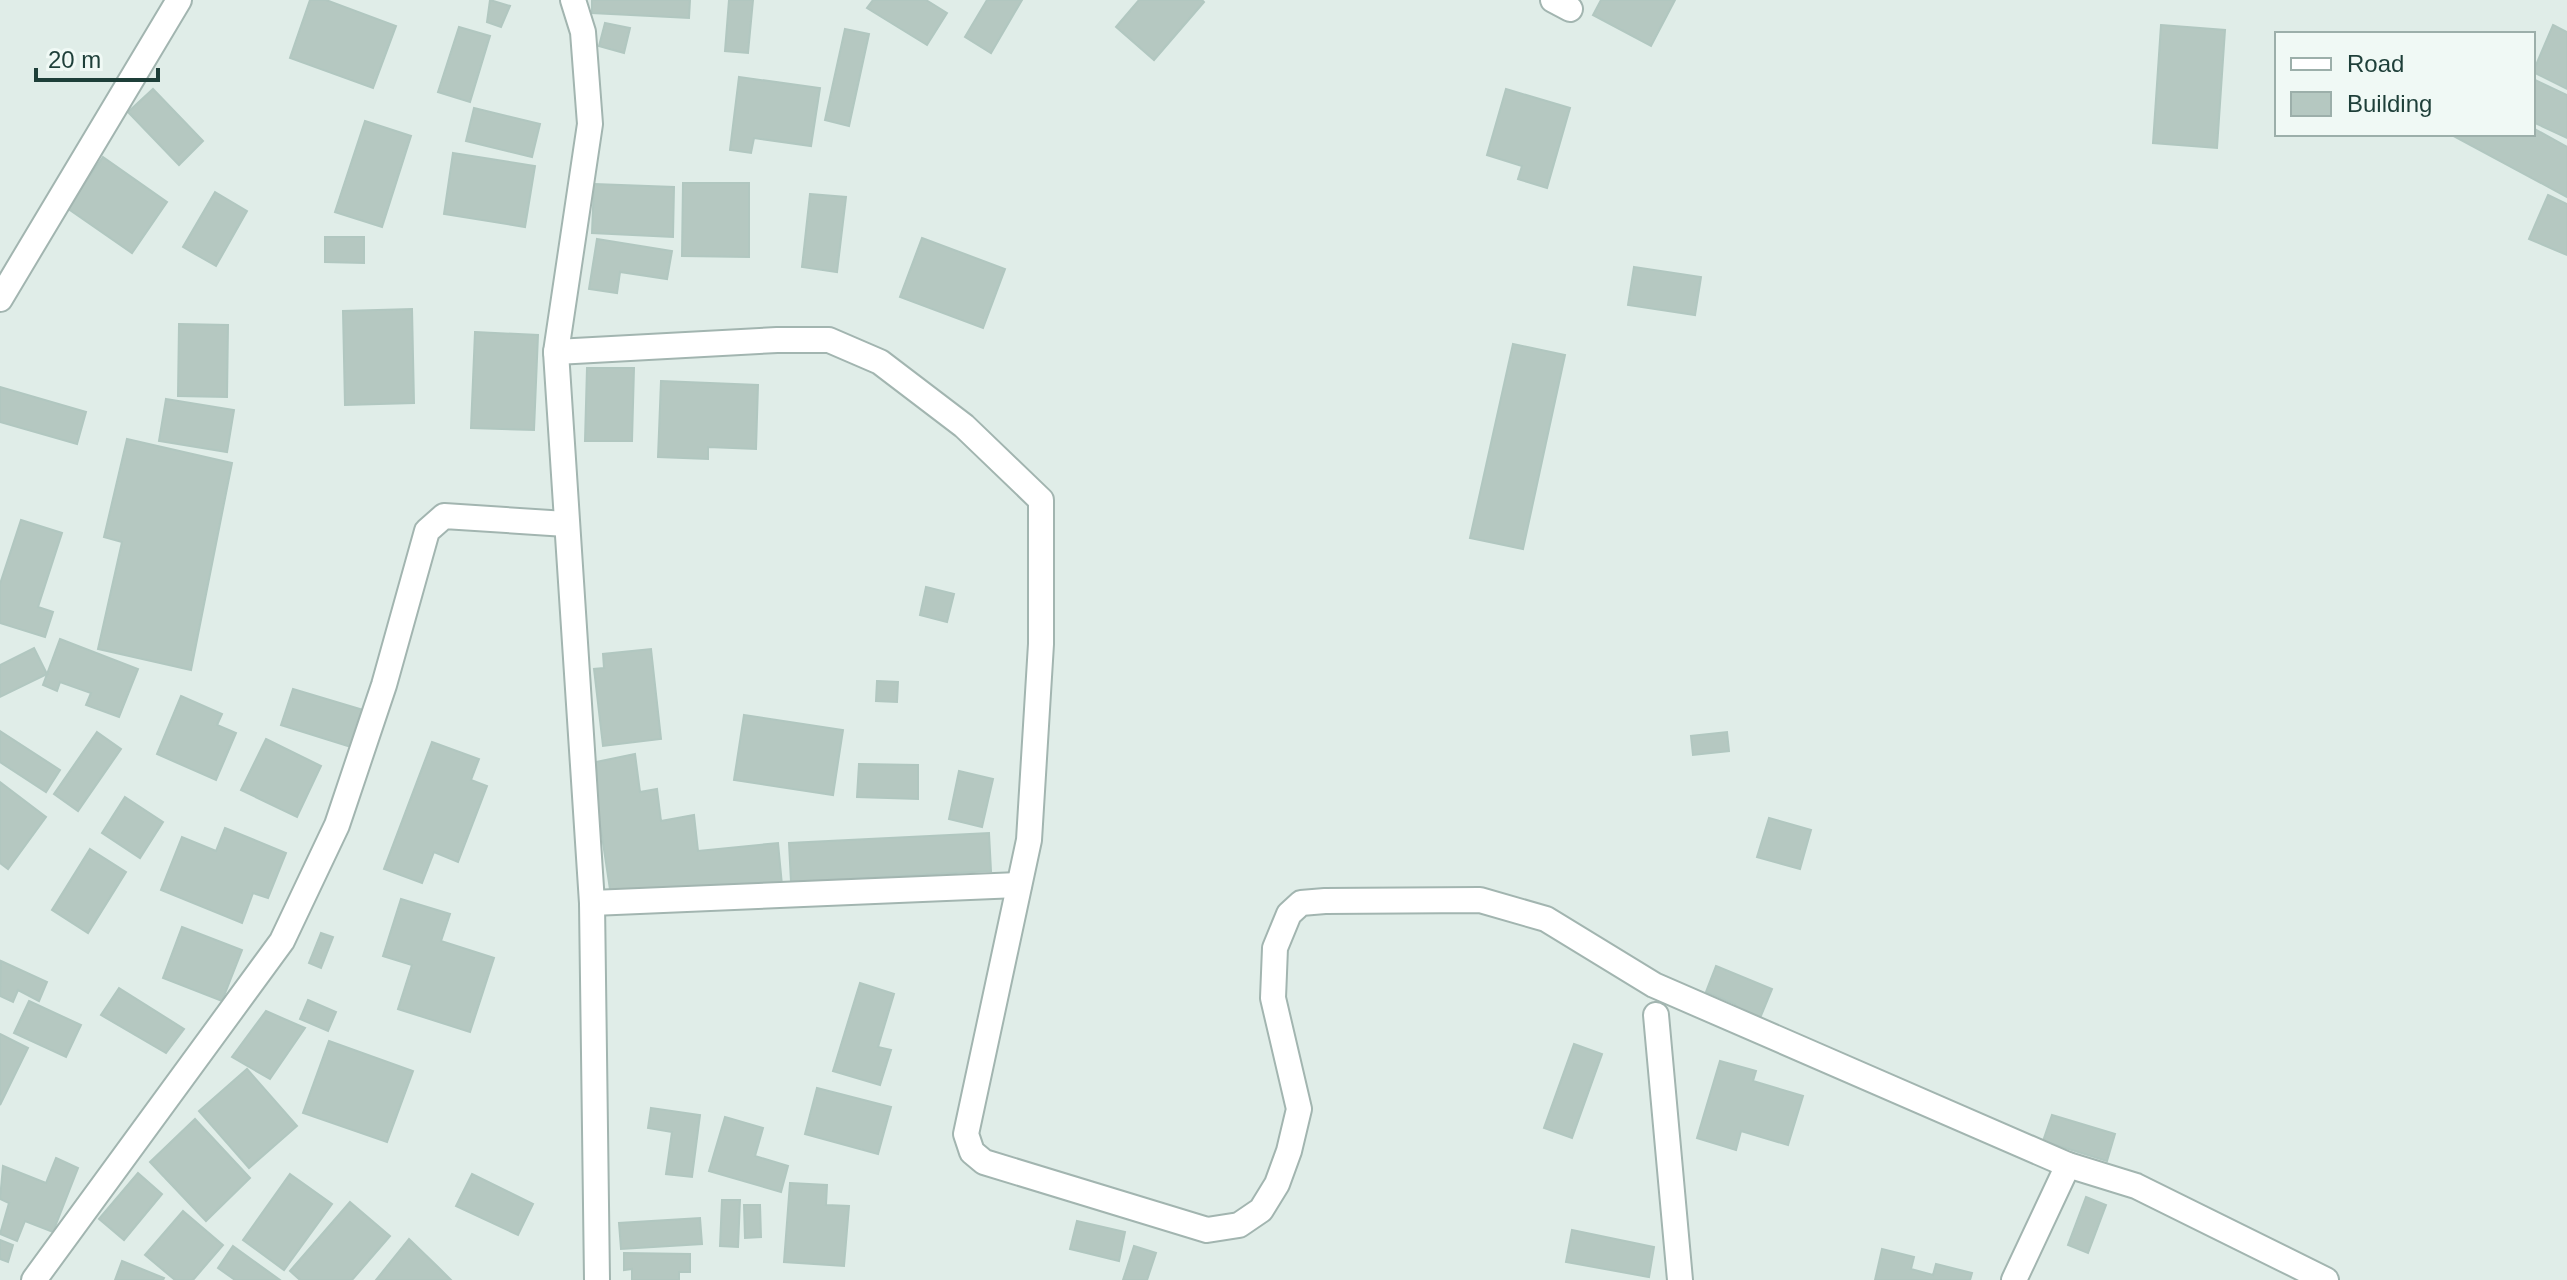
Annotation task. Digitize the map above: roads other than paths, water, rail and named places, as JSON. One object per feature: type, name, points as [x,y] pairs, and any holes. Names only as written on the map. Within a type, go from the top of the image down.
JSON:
[{"type":"street","points":[[0,299],[179,0]]},
{"type":"street","points":[[573,0],[583,32],[590,124],[556,352],[592,903],[597,1280]]},
{"type":"street","points":[[556,352],[829,340],[880,362],[892,371],[964,426],[1041,500],[1041,644],[1029,840],[966,1134],[972,1152],[984,1162],[1207,1230],[1239,1225],[1261,1210],[1277,1184],[1299,1109],[1273,998],[1275,948],[1289,914],[1301,903],[1325,901],[1480,900],[1546,919],[1654,985],[2068,1165],[2136,1186],[2326,1280]]},
{"type":"street","points":[[34,1280],[282,941],[337,825],[384,685],[427,531],[444,516],[566,524]]},
{"type":"street","points":[[592,903],[1019,885]]},
{"type":"street","points":[[1656,1015],[1680,1280]]},
{"type":"street","points":[[2014,1280],[2068,1165]]}]
